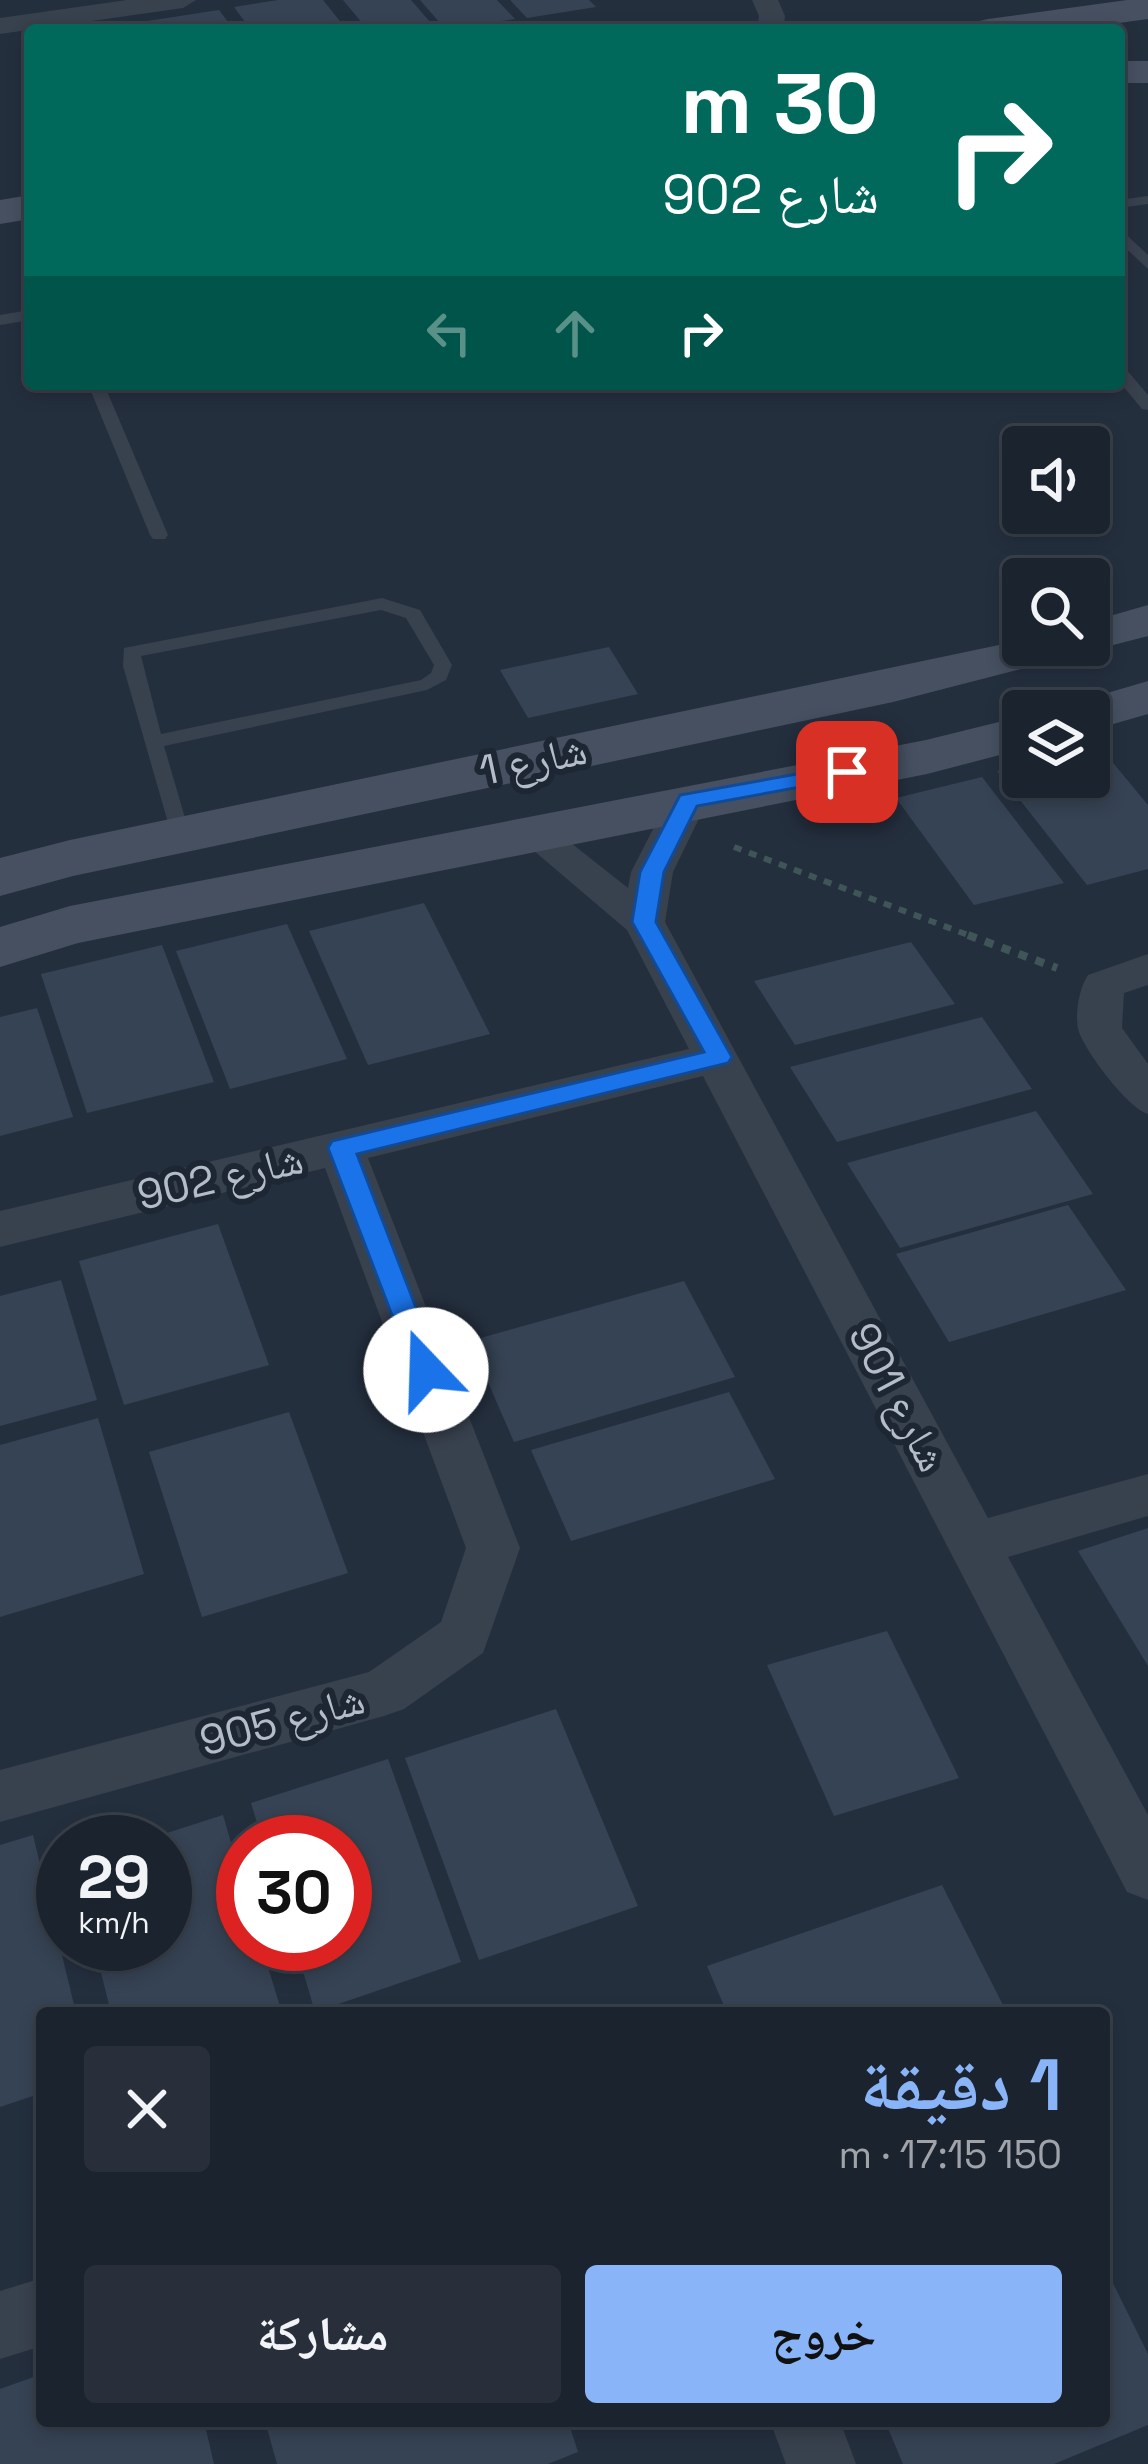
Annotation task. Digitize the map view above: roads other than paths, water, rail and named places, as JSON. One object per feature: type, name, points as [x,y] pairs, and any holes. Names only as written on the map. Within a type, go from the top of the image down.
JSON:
[{"type":"street","points":[[0,26],[183,0]]},
{"type":"street","points":[[1032,24],[1148,8]]},
{"type":"street","points":[[1110,632],[1148,620]]},
{"type":"street","name":"شارع 1","points":[[0,877],[1002,660]]},
{"type":"street","points":[[1110,709],[1148,697]]},
{"type":"street","points":[[532,833],[536,800],[542,794],[657,770],[773,736],[812,723],[833,698]]},
{"type":"street","name":"شارع 1","points":[[0,947],[70,925],[532,833],[682,813],[1002,737]]},
{"type":"street","points":[[644,922],[652,872],[682,813]]},
{"type":"street","name":"شارع 901","points":[[532,833],[644,922],[1148,1873]]},
{"type":"street","points":[[1148,969],[1103,985],[1100,1030],[1148,1098]]},
{"type":"street","name":"شارع 902","points":[[0,1229],[719,1057]]},
{"type":"street","name":"شارع 905","points":[[0,1796],[384,1692],[464,1636],[494,1548],[341,1148]]},
{"type":"street","points":[[975,1544],[1148,1495]]},
{"type":"street","points":[[0,2326],[36,2314]]},
{"type":"street","points":[[807,2427],[820,2464]]},
{"type":"lane","points":[[1125,239],[1148,264]]},
{"type":"lane","points":[[1125,378],[1148,404]]},
{"type":"lane","points":[[98,390],[159,536]]},
{"type":"lane","points":[[154,742],[427,683],[439,676],[443,664],[413,614],[382,604],[131,652],[154,742],[180,835]]}]
